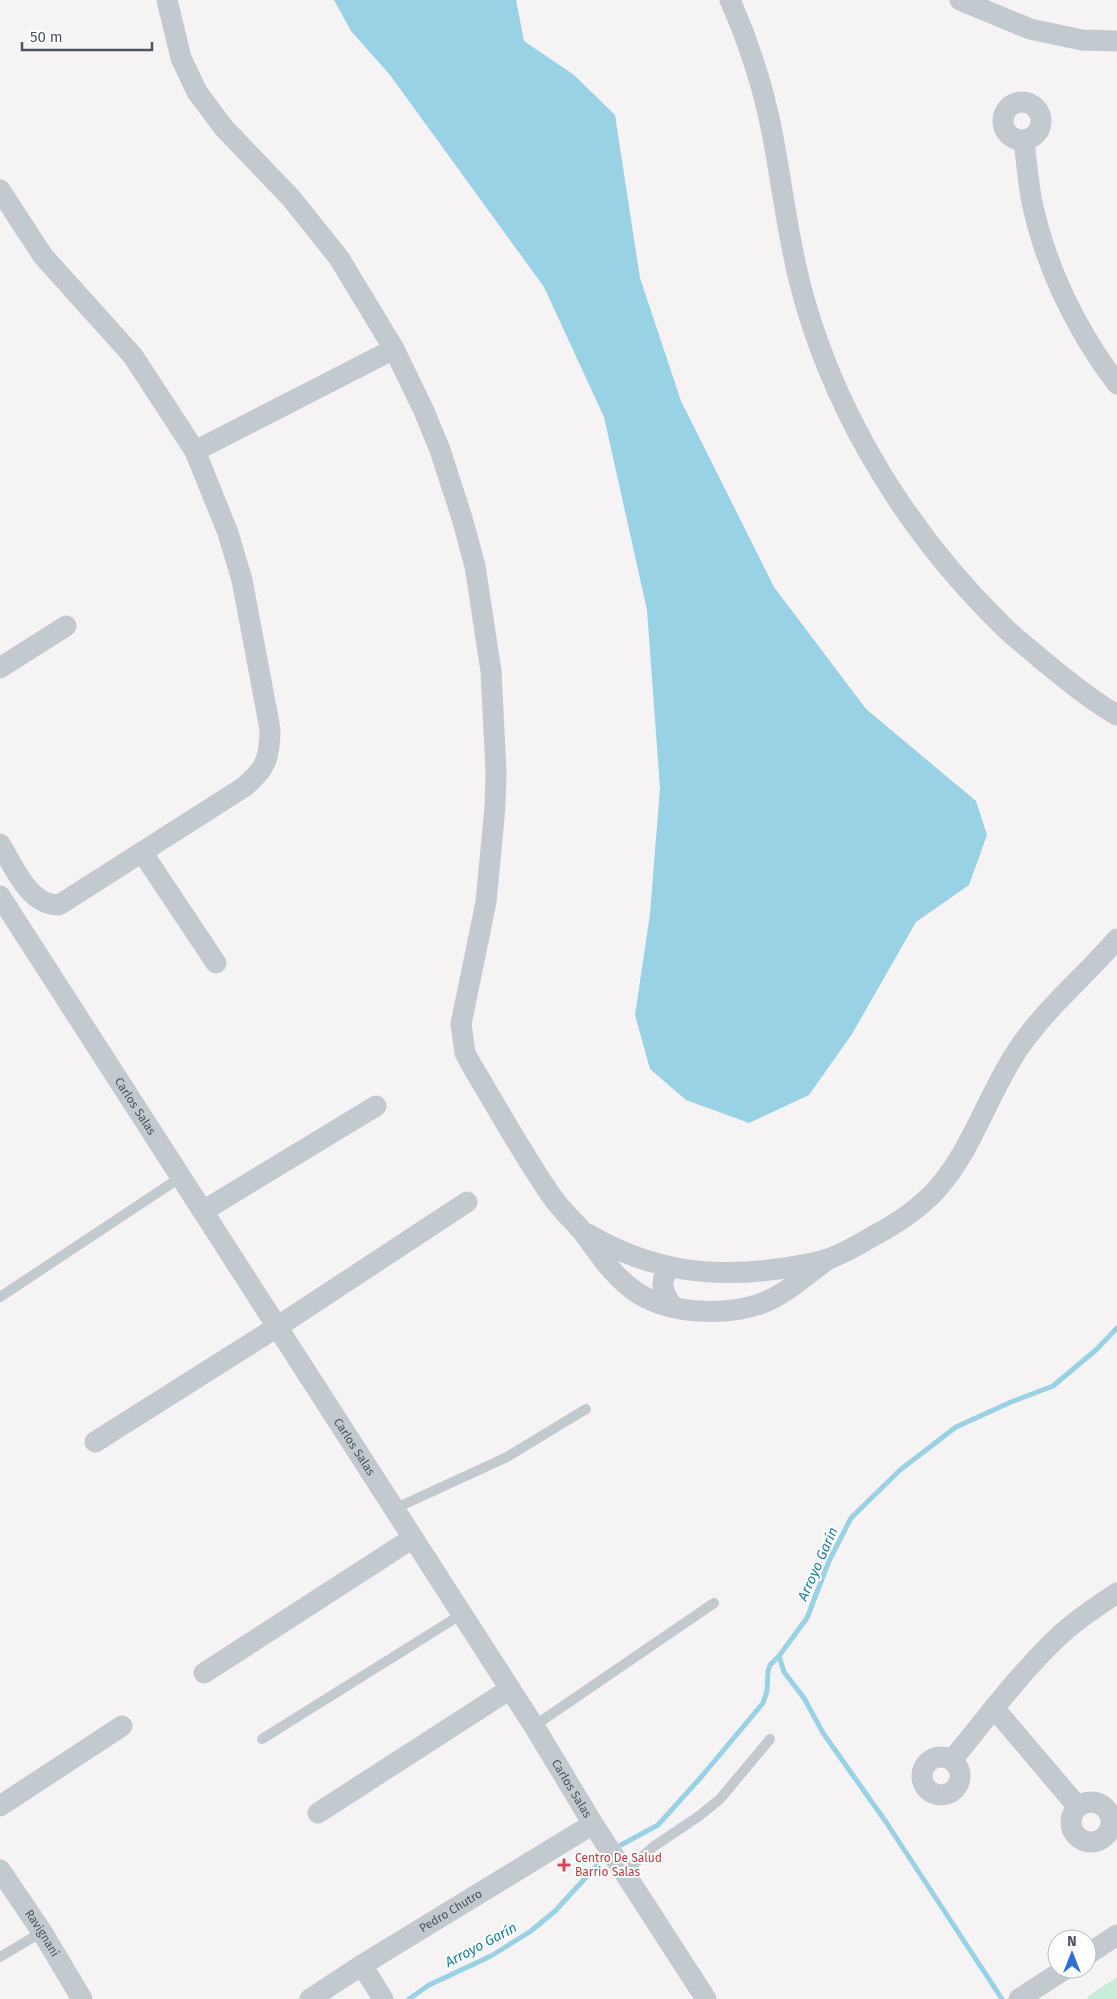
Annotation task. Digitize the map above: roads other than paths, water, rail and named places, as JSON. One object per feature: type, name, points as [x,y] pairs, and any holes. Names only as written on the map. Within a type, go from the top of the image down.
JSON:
[{"type":"street","points":[[167,0],[181,58],[197,92],[224,128],[291,198],[339,258],[394,349],[424,411],[440,450],[475,566],[491,671],[496,771],[496,807],[486,902],[464,1005],[461,1024],[462,1041],[465,1053],[472,1066],[552,1197],[581,1230],[606,1265],[638,1293],[657,1303],[673,1307],[734,1310],[761,1303],[780,1293],[827,1260],[899,1222],[937,1189],[956,1165],[970,1141],[992,1093],[1020,1046],[1047,1011],[1117,939]]},
{"type":"street","points":[[730,0],[751,50],[761,86],[772,131],[791,240],[805,302],[825,358],[865,446],[899,503],[952,572],[1001,625],[1114,716]]},
{"type":"street","points":[[960,0],[1030,29],[1082,40],[1117,41]]},
{"type":"street","points":[[1024,140],[1032,198],[1047,255],[1070,309],[1099,360],[1117,384]]},
{"type":"street","points":[[0,190],[43,256],[133,356],[195,451],[228,533],[242,580],[270,729],[270,748],[266,763],[256,777],[244,787],[59,905],[43,902],[30,892],[0,844]]},
{"type":"street","points":[[195,451],[394,349]]},
{"type":"street","points":[[0,668],[66,626]]},
{"type":"street","points":[[142,852],[216,963]]},
{"type":"street","name":"Carlos Salas","points":[[0,896],[534,1726],[593,1824],[706,1999]]},
{"type":"street","points":[[202,1211],[376,1106]]},
{"type":"street","points":[[95,1442],[277,1328],[467,1202]]},
{"type":"street","points":[[581,1230],[611,1248],[670,1268],[738,1273],[779,1269],[827,1260]]},
{"type":"street","points":[[670,1268],[664,1274],[662,1282],[666,1297],[673,1307]]},
{"type":"street","points":[[734,1310],[746,1300],[748,1292],[748,1284],[738,1273]]},
{"type":"street","points":[[204,1674],[413,1538]]},
{"type":"street","points":[[952,1760],[994,1708],[1058,1637],[1091,1610],[1117,1593]]},
{"type":"street","points":[[1091,1610],[1117,1600]]},
{"type":"street","points":[[318,1813],[510,1689]]},
{"type":"street","points":[[994,1708],[1078,1807]]},
{"type":"street","points":[[0,1806],[122,1726]]},
{"type":"street","name":"Pedro Chutro","points":[[310,1999],[362,1965],[593,1824]]},
{"type":"street","name":"Ravignani","points":[[0,1870],[42,1932],[82,1999]]},
{"type":"street","points":[[1097,1948],[1117,1935]]},
{"type":"street","points":[[362,1965],[382,1997]]},
{"type":"street","points":[[1019,1999],[1050,1979]]},
{"type":"lane","points":[[0,1297],[181,1177]]},
{"type":"lane","points":[[394,1509],[507,1457],[586,1409]]},
{"type":"lane","points":[[534,1726],[714,1603]]},
{"type":"lane","points":[[262,1739],[462,1614]]},
{"type":"lane","points":[[625,1872],[653,1847],[699,1816],[720,1798],[770,1740]]},
{"type":"lane","points":[[0,1957],[42,1932]]},
{"type":"water","points":[[334,0],[516,0],[524,41],[574,75],[615,115],[640,278],[681,401],[774,587],[866,709],[976,801],[987,835],[969,885],[916,922],[852,1034],[809,1095],[749,1123],[686,1100],[650,1069],[635,1015],[650,914],[660,788],[647,610],[604,417],[544,287],[390,75],[351,31]]},
{"type":"waterway","name":"Arroyo Garín","points":[[621,1845],[658,1825],[763,1703],[767,1691],[770,1665],[779,1656],[807,1618],[829,1561],[851,1518],[900,1470],[956,1427],[1011,1402],[1053,1386],[1097,1349],[1117,1328]]},
{"type":"waterway","points":[[779,1656],[784,1672],[804,1698],[823,1733],[886,1822],[1002,1999]]},
{"type":"waterway","name":"Arroyo Garín","points":[[409,1999],[429,1985],[491,1956],[531,1931],[555,1911],[601,1861]]},
{"type":"place","name":"Centro De Salud Barrio Salas","points":[[564,1865]]}]
